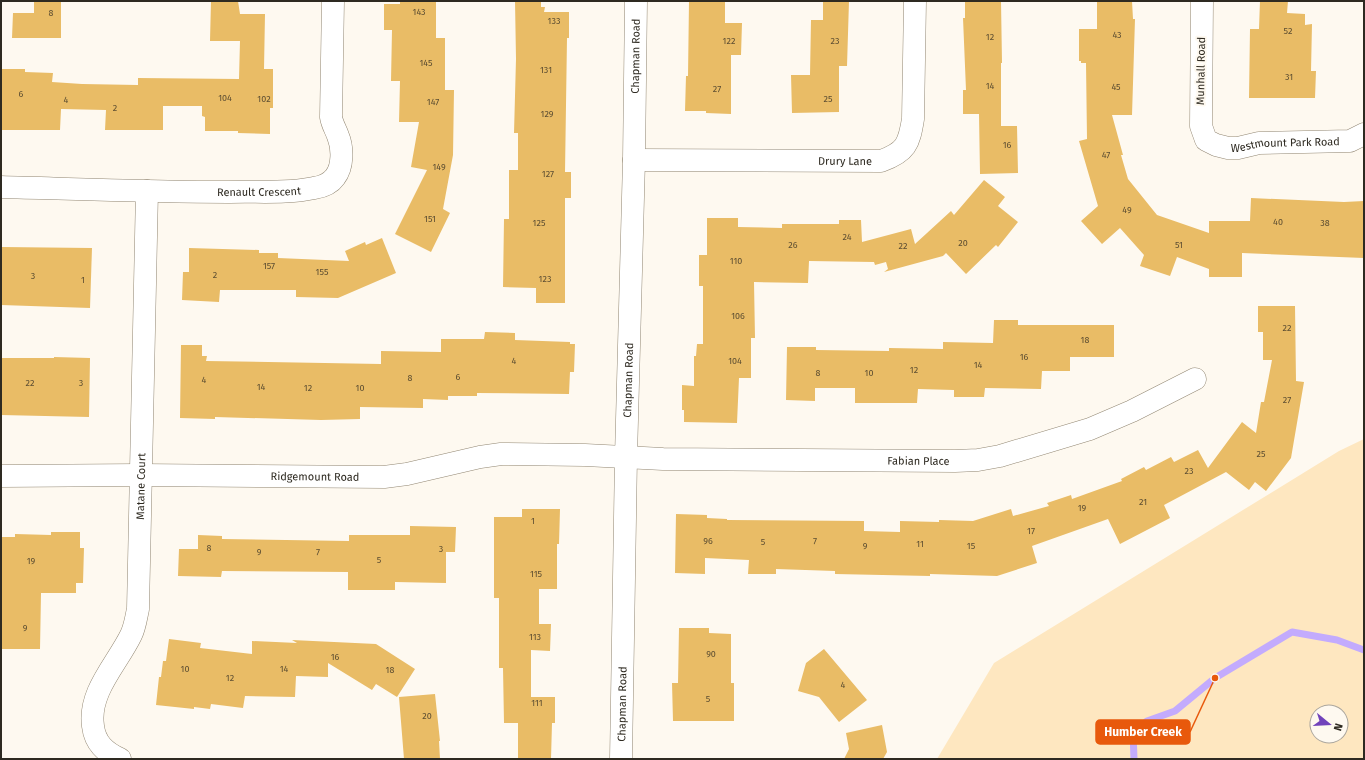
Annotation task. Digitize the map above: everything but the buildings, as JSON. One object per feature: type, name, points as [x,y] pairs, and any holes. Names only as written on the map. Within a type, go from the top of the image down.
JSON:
[{"type":"street","name":"Renault Crescent","points":[[1,187],[203,192],[294,191],[324,186],[334,178],[341,162],[339,138],[332,124],[331,117],[333,1]]},
{"type":"street","name":"Chapman Road","points":[[621,759],[636,1]]},
{"type":"street","name":"Drury Lane","points":[[634,160],[881,161],[895,156],[905,146],[910,134],[913,118],[915,1]]},
{"type":"street","name":"Munhall Road","points":[[1202,1],[1201,126],[1206,140]]},
{"type":"street","name":"Westmount Park Road","points":[[1206,140],[1216,145],[1228,148],[1238,148],[1259,143],[1350,141],[1364,134]]},
{"type":"street","name":"Matane Court","points":[[120,759],[111,755],[99,745],[94,734],[92,720],[93,705],[99,690],[131,635],[138,609],[147,191]]},
{"type":"street","name":"Fabian Place","points":[[626,457],[663,459],[873,461],[978,460],[1000,456],[1090,429],[1132,411],[1195,379]]},
{"type":"street","name":"Ridgemount Road","points":[[1,476],[140,475],[384,477],[408,474],[480,457],[501,454],[626,457]]},
{"type":"shaded area","points":[[1364,439],[1364,759],[937,759],[994,663],[1339,451]]},
{"type":"waterway","points":[[1134,759],[1133,732],[1147,721],[1175,711],[1215,678],[1292,632],[1337,640],[1364,650]]},
{"type":"place","name":"Humber Creek","points":[[1215,678]]}]
